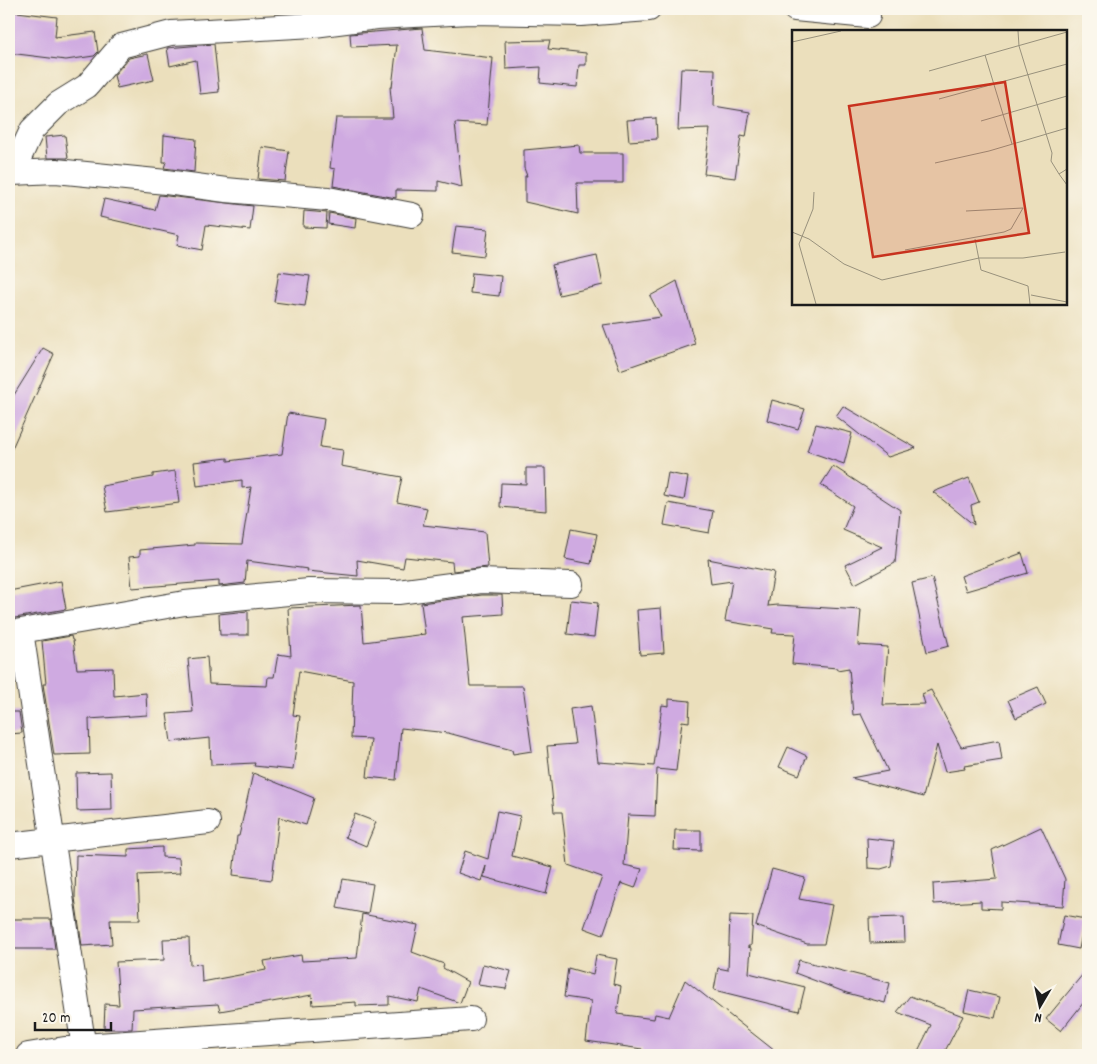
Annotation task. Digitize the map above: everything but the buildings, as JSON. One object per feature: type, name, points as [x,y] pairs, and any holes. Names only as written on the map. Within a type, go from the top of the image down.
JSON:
[{"type":"street","points":[[412,215],[328,199],[56,171],[12,173],[32,130],[58,104],[87,86],[121,46],[171,33],[314,25],[376,13],[581,14],[649,9]]},
{"type":"street","points":[[795,9],[868,16]]},
{"type":"street","points":[[84,1051],[52,840],[15,632],[185,603],[309,591],[398,592],[481,581],[571,584]]},
{"type":"street","points":[[9,845],[208,822]]},
{"type":"street","points":[[28,1055],[471,1019]]}]
